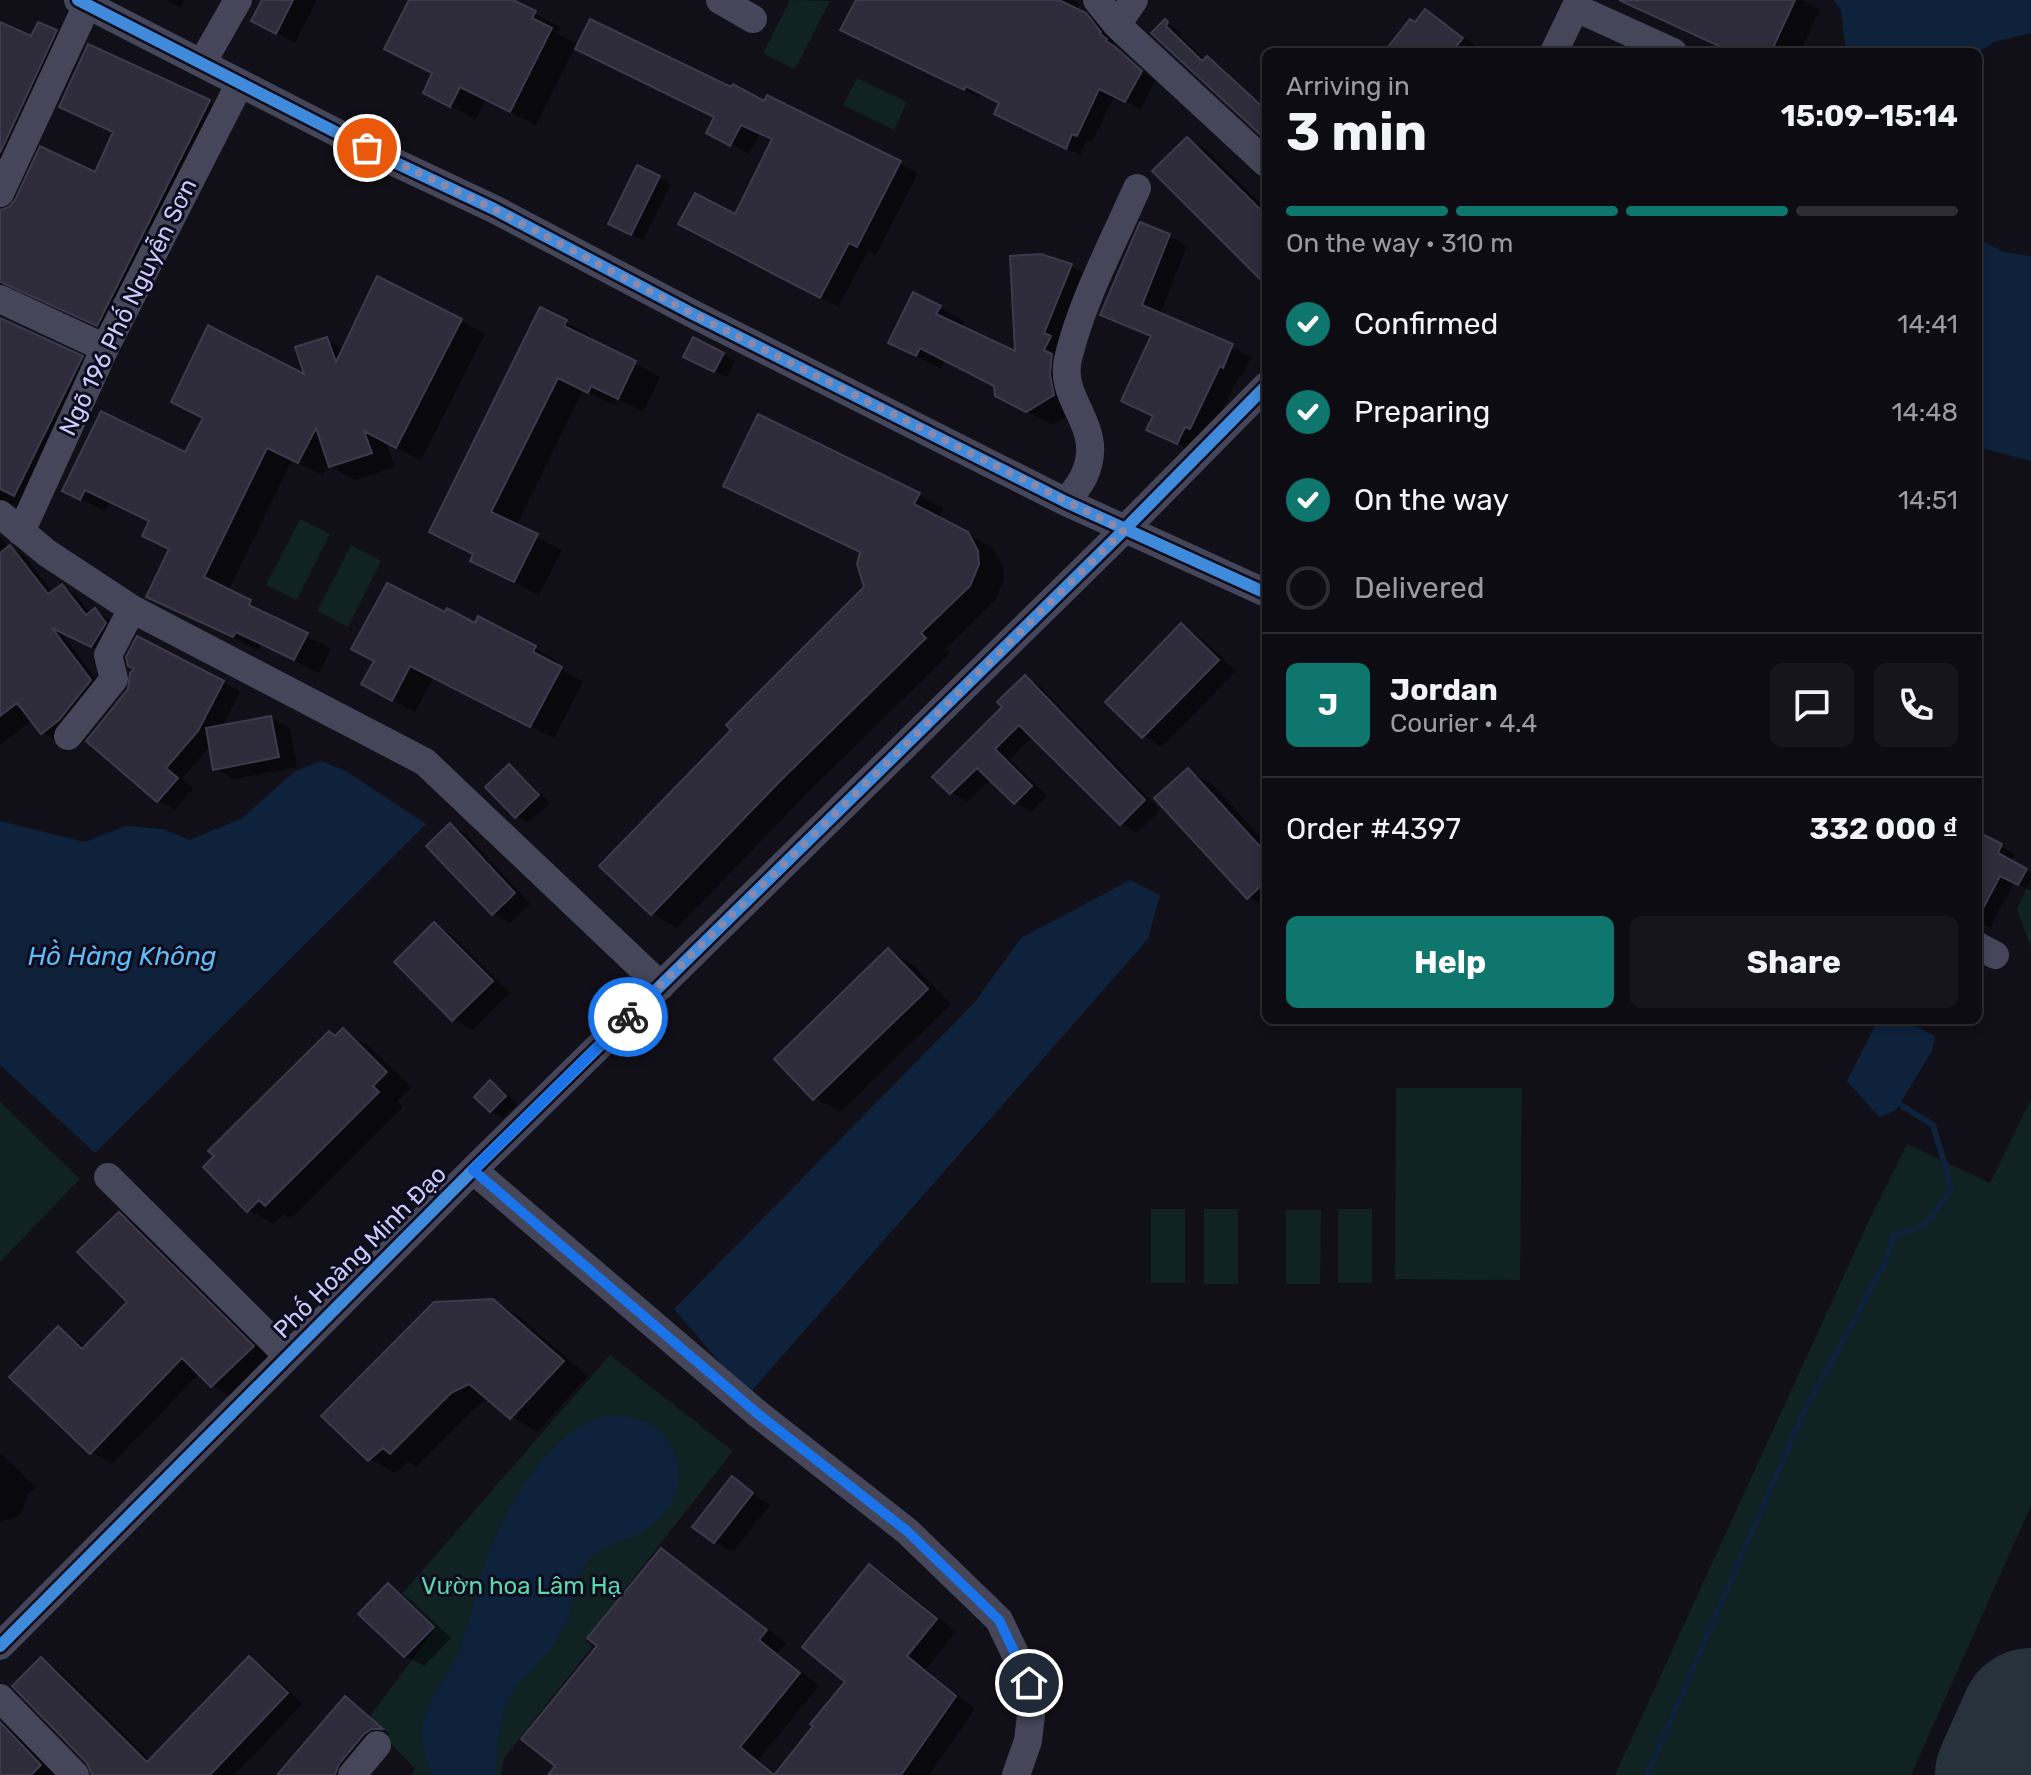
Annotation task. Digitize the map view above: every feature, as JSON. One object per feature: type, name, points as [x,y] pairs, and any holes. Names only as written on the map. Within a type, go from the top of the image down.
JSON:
[{"type":"street","points":[[202,63],[238,0]]},
{"type":"street","points":[[720,0],[753,19]]},
{"type":"street","points":[[1097,0],[1117,25],[1262,159]]},
{"type":"street","points":[[1117,25],[1134,0]]},
{"type":"street","points":[[0,193],[82,2],[1066,502],[1262,591]]},
{"type":"street","points":[[1556,48],[1578,4],[1665,48]]},
{"type":"street","name":"Ngõ 196 Phố Nguyễn Sơn","points":[[10,523],[105,348],[240,83]]},
{"type":"street","points":[[1066,502],[1084,477],[1091,440],[1070,393],[1067,362],[1076,329],[1137,188]]},
{"type":"street","points":[[0,299],[105,348]]},
{"type":"street","name":"Phố Hoàng Minh Đạo","points":[[0,1646],[10,1616],[288,1356],[1262,390]]},
{"type":"street","points":[[10,523],[132,609],[425,762],[661,986]]},
{"type":"street","points":[[68,736],[114,679],[108,655],[132,609]]},
{"type":"street","points":[[473,1170],[758,1414],[907,1531],[999,1620],[1029,1683],[1031,1715],[1028,1741],[1016,1775]]},
{"type":"street","points":[[108,1177],[288,1356]]},
{"type":"street","points":[[0,1698],[75,1775]]},
{"type":"street","points":[[352,1775],[377,1745]]},
{"type":"green space","points":[[790,0],[830,1],[795,69],[763,53]]},
{"type":"green space","points":[[857,78],[907,102],[894,130],[843,105]]},
{"type":"green space","points":[[300,519],[330,534],[297,600],[266,585]]},
{"type":"green space","points":[[351,545],[381,561],[348,627],[317,611]]},
{"type":"green space","points":[[2031,879],[2031,947],[2017,909]]},
{"type":"green space","points":[[1396,1088],[1522,1088],[1520,1280],[1395,1279]]},
{"type":"green space","points":[[2031,1099],[2031,1506],[1911,1775],[1615,1775],[1907,1144],[1990,1183]]},
{"type":"green space","points":[[0,1102],[80,1179],[0,1262]]},
{"type":"green space","points":[[1151,1209],[1185,1209],[1185,1283],[1151,1283]]},
{"type":"green space","points":[[1204,1209],[1238,1209],[1238,1284],[1204,1284]]},
{"type":"green space","points":[[1338,1209],[1372,1209],[1372,1283],[1338,1283]]},
{"type":"green space","points":[[1286,1210],[1321,1210],[1320,1284],[1286,1284]]},
{"type":"green space","name":"Vườn hoa Lâm Hạ","points":[[610,1355],[733,1451],[585,1640],[592,1647],[504,1758],[501,1775],[411,1775],[415,1769],[368,1719],[436,1627],[401,1595]]},
{"type":"water","points":[[1834,0],[2031,0],[2031,33],[1994,42],[1982,50],[1846,48],[1841,10]]},
{"type":"water","points":[[1982,241],[2004,252],[2031,256],[2031,461],[1982,448]]},
{"type":"water","name":"Hồ Hàng Không","points":[[321,761],[346,771],[426,824],[95,1153],[0,1065],[0,821],[85,842],[126,826],[163,829],[189,840],[241,819],[295,771]]},
{"type":"water","points":[[1130,880],[1160,895],[1148,939],[748,1395],[674,1309],[975,1002],[1021,938]]},
{"type":"water","points":[[1876,1024],[1910,1024],[1935,1036],[1932,1051],[1896,1110],[1879,1117],[1847,1081]]},
{"type":"water","points":[[612,1415],[647,1422],[667,1439],[679,1471],[679,1482],[671,1504],[655,1523],[637,1535],[604,1548],[584,1567],[563,1631],[520,1682],[507,1703],[498,1739],[496,1775],[432,1775],[422,1739],[424,1716],[459,1650],[487,1557],[506,1514],[552,1450],[591,1421]]},
{"type":"building","points":[[262,0],[293,0],[276,34],[251,21]]},
{"type":"building","points":[[409,0],[513,0],[536,11],[532,18],[552,28],[510,112],[460,87],[450,107],[423,93],[432,73],[384,49]]},
{"type":"building","points":[[856,0],[1059,0],[1086,13],[1106,41],[1142,71],[1125,102],[1099,89],[1077,136],[1072,134],[1066,149],[994,114],[999,103],[966,86],[964,90],[840,30]]},
{"type":"building","points":[[1619,0],[1795,0],[1773,48],[1723,48]]},
{"type":"building","points":[[1425,9],[1463,38],[1455,48],[1387,48],[1410,19],[1415,22]]},
{"type":"building","points":[[590,19],[731,87],[733,84],[764,101],[767,95],[901,161],[857,247],[849,243],[820,298],[678,224],[695,193],[735,214],[772,139],[741,125],[730,146],[706,133],[714,117],[575,49]]},
{"type":"building","points":[[1165,19],[1168,22],[1166,26],[1202,61],[1207,56],[1262,106],[1262,136],[1151,33]]},
{"type":"building","points":[[0,22],[31,36],[38,22],[57,30],[0,153]]},
{"type":"building","points":[[88,44],[210,100],[97,326],[0,282],[0,210],[9,207],[15,200],[40,146],[95,172],[113,132],[59,107]]},
{"type":"building","points":[[1187,137],[1262,211],[1262,281],[1152,171]]},
{"type":"building","points":[[637,165],[660,176],[631,235],[608,224]]},
{"type":"building","points":[[1140,222],[1170,234],[1142,305],[1233,344],[1190,429],[1185,427],[1177,444],[1146,430],[1153,416],[1121,401],[1151,336],[1100,315]]},
{"type":"building","points":[[1041,254],[1072,264],[1044,333],[1051,336],[1044,350],[1052,354],[1050,374],[1054,395],[1026,412],[995,396],[994,386],[920,348],[916,356],[888,343],[913,292],[941,306],[936,314],[1015,351],[1010,256]]},
{"type":"building","points":[[377,276],[462,319],[396,448],[364,431],[372,453],[329,467],[316,428],[298,463],[267,448],[204,577],[251,600],[249,605],[308,633],[294,660],[236,632],[233,637],[146,597],[169,549],[142,536],[149,521],[85,490],[80,500],[62,491],[101,411],[185,452],[203,418],[171,402],[208,325],[304,374],[295,347],[327,337],[336,362]]},
{"type":"building","points":[[540,307],[567,320],[564,326],[636,361],[618,399],[591,386],[588,393],[558,378],[491,512],[538,534],[514,582],[470,561],[473,554],[429,532]]},
{"type":"building","points":[[0,318],[83,356],[14,496],[0,489]]},
{"type":"building","points":[[693,337],[724,353],[714,372],[683,357]]},
{"type":"building","points":[[758,414],[920,493],[914,504],[968,532],[978,551],[979,564],[970,586],[921,633],[926,638],[781,780],[651,915],[599,866],[731,730],[726,725],[864,587],[857,564],[860,552],[723,486]]},
{"type":"building","points":[[10,545],[48,594],[62,584],[86,615],[95,608],[106,623],[91,647],[52,628],[91,680],[59,720],[41,734],[17,703],[0,716],[0,553]]},
{"type":"building","points":[[387,583],[445,612],[447,608],[475,623],[478,616],[536,646],[533,652],[562,667],[530,727],[410,666],[392,701],[361,684],[374,661],[351,649]]},
{"type":"building","points":[[1181,623],[1219,660],[1142,738],[1105,702]]},
{"type":"building","points":[[137,636],[224,681],[198,731],[166,768],[178,778],[157,802],[86,741],[128,689],[130,673],[134,669],[128,666],[126,657]]},
{"type":"building","points":[[1025,675],[1145,800],[1120,825],[1019,725],[995,749],[1032,786],[1014,804],[977,768],[950,794],[932,777],[1002,707],[997,702]]},
{"type":"building","points":[[271,716],[279,757],[213,770],[206,728]]},
{"type":"building","points":[[509,764],[539,795],[515,818],[485,787]]},
{"type":"building","points":[[1188,768],[1262,849],[1262,885],[1247,899],[1154,798]]},
{"type":"building","points":[[450,823],[515,893],[492,915],[426,846]]},
{"type":"building","points":[[1982,834],[2002,844],[1998,853],[2027,869],[2018,885],[2000,876],[1982,910]]},
{"type":"building","points":[[434,922],[493,981],[452,1021],[394,962]]},
{"type":"building","points":[[888,948],[928,989],[813,1100],[774,1059]]},
{"type":"building","points":[[343,1028],[387,1072],[373,1086],[379,1092],[265,1206],[259,1200],[247,1212],[203,1167],[214,1156],[208,1151],[329,1031],[335,1036]]},
{"type":"building","points":[[490,1080],[506,1096],[490,1112],[474,1097]]},
{"type":"building","points":[[119,1212],[254,1346],[211,1387],[182,1358],[90,1454],[9,1377],[58,1326],[82,1349],[127,1302],[77,1252]]},
{"type":"building","points":[[493,1299],[564,1361],[510,1419],[469,1384],[451,1393],[390,1454],[383,1448],[368,1461],[321,1416],[434,1302]]},
{"type":"building","points":[[732,1476],[753,1493],[714,1543],[692,1527]]},
{"type":"building","points":[[661,1548],[767,1630],[759,1640],[800,1673],[740,1747],[774,1775],[548,1775],[555,1766],[521,1739],[597,1646],[587,1638]]},
{"type":"building","points":[[869,1564],[937,1619],[907,1656],[956,1696],[901,1775],[774,1775],[845,1682],[802,1647]]},
{"type":"building","points":[[388,1583],[434,1627],[404,1657],[358,1614]]},
{"type":"building","points":[[249,1656],[288,1693],[210,1775],[92,1775],[87,1763],[12,1686],[41,1657],[147,1762]]},
{"type":"building","points":[[345,1696],[383,1729],[372,1729],[364,1734],[339,1764],[335,1775],[277,1775]]},
{"type":"building","points":[[0,1722],[41,1765],[31,1775],[0,1775]]},
{"type":"waterway","points":[[1647,1775],[1802,1416],[1885,1263],[1893,1236],[1925,1225],[1952,1189],[1933,1125],[1899,1104]]},
{"type":"runway","points":[[2006,1775],[2031,1719]]},
{"type":"cycle path","points":[[78,0],[1066,502],[1262,591]]},
{"type":"cycle path","points":[[0,1646],[473,1170],[1124,530],[1262,390]]},
{"type":"way so far","points":[[367,148],[494,209],[693,314],[1124,530],[628,1017]]},
{"type":"route","points":[[628,1017],[473,1170],[758,1414],[907,1531],[999,1620],[1029,1683]]}]
